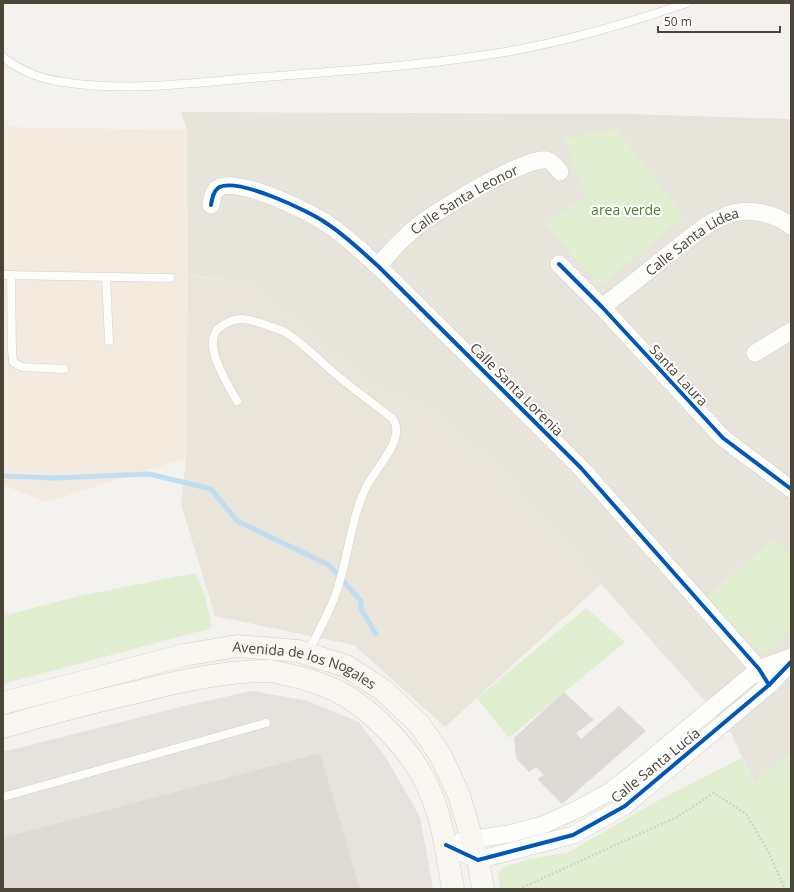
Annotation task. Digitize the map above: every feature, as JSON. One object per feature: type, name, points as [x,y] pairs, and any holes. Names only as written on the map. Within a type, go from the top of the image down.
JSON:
[{"type":"main road","name":"Avenida de los Nogales","points":[[3,703],[184,655],[237,646],[298,651],[346,666],[383,690],[419,724],[441,756],[459,794],[478,860],[483,889]]},
{"type":"main road","name":"Avenida de los Nogales","points":[[3,727],[82,705],[188,679],[232,673],[270,671],[307,679],[346,696],[380,722],[410,754],[428,786],[438,814],[446,844],[453,889]]},
{"type":"street","name":"Calle Santa Leonor","points":[[378,266],[395,246],[415,228],[464,195],[512,170],[542,160],[550,161],[560,172]]},
{"type":"street","name":"Calle Santa Lorenia","points":[[211,205],[214,194],[218,188],[225,185],[261,192],[294,205],[326,222],[352,243],[378,266],[581,468],[759,669],[769,685]]},
{"type":"street","name":"Calle Santa Lidea","points":[[602,307],[686,241],[716,220],[734,213],[752,211],[770,214],[784,220],[791,226]]},
{"type":"street","name":"Santa Laura","points":[[559,264],[602,307],[723,438],[791,489]]},
{"type":"street","points":[[755,353],[791,331]]},
{"type":"street","name":"Calle Santa Lucía","points":[[446,844],[508,834],[542,825],[576,810],[609,792],[635,772],[759,669],[791,657]]},
{"type":"street","name":"Calle Santa Lucía","points":[[478,860],[573,835],[625,806],[769,685],[791,662]]},
{"type":"street","points":[[446,844],[478,860]]},
{"type":"lane","points":[[3,57],[12,65],[32,75],[62,82],[98,86],[141,87],[369,69],[443,61],[512,51],[607,29],[686,3]]},
{"type":"lane","points":[[64,369],[22,367],[13,362],[7,275],[170,278]]},
{"type":"lane","points":[[106,276],[109,341]]},
{"type":"lane","points":[[237,401],[221,372],[215,357],[213,342],[214,334],[228,321],[237,318],[248,318],[287,333],[395,421],[397,431],[393,444],[366,487],[354,524],[346,559],[333,601],[307,654]]},
{"type":"lane","points":[[3,797],[266,724]]},
{"type":"path","points":[[519,889],[677,817],[714,794],[746,814],[768,851],[785,889]]},
{"type":"shaded area","points":[[181,112],[627,114],[791,119],[791,752],[755,784],[728,727],[492,461],[437,415],[368,382],[247,282],[183,275],[187,130]]},
{"type":"shaded area","points":[[3,127],[187,130],[188,276],[186,458],[46,502],[3,485]]},
{"type":"shaded area","points":[[188,276],[247,282],[368,382],[437,415],[492,461],[601,584],[445,727],[354,645],[215,616],[181,504],[186,458]]},
{"type":"shaded area","points":[[252,691],[308,701],[359,722],[388,761],[420,817],[433,889],[3,889],[3,752],[188,705]]},
{"type":"green space","name":"area verde","points":[[616,129],[684,217],[598,287],[546,224],[586,196],[564,139]]},
{"type":"green space","points":[[773,539],[791,554],[791,631],[763,655],[705,598]]},
{"type":"green space","points":[[195,573],[205,595],[212,628],[3,684],[3,616],[79,596]]},
{"type":"green space","points":[[586,608],[625,642],[509,738],[477,698]]},
{"type":"green space","points":[[791,752],[791,889],[500,889],[498,875],[502,868],[525,860],[569,852],[659,800],[742,758],[755,784]]},
{"type":"building","points":[[564,692],[594,720],[576,733],[581,739],[619,706],[646,731],[562,804],[537,779],[544,775],[536,767],[529,772],[516,758],[514,738]]},
{"type":"building","points":[[320,753],[360,889],[3,889],[3,838]]},
{"type":"waterway","points":[[3,476],[54,478],[149,474],[211,489],[237,521],[329,565],[361,601],[361,609],[376,634]]},
{"type":"cycle path","points":[[211,205],[212,198],[218,188],[227,186],[240,187],[256,191],[289,203],[304,211],[333,228],[353,243],[581,468],[759,669],[769,685]]},
{"type":"cycle path","points":[[559,264],[602,307],[723,438],[791,489]]},
{"type":"cycle path","points":[[446,845],[478,860],[573,835],[625,806],[769,685],[791,662]]}]
